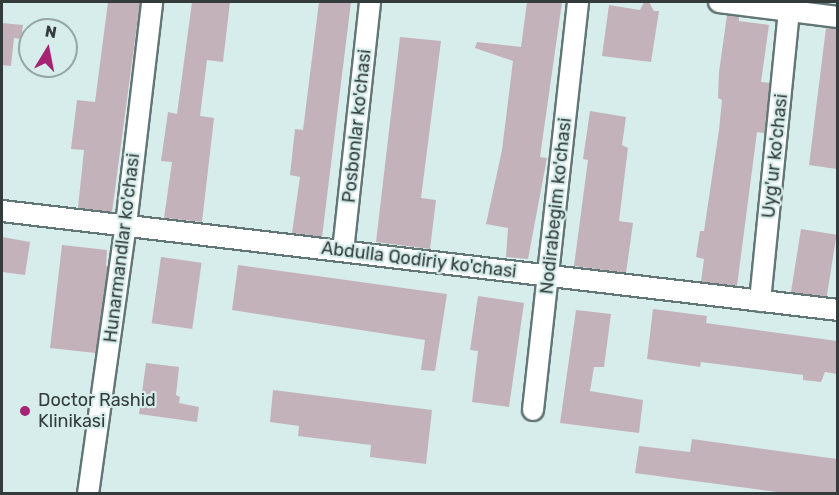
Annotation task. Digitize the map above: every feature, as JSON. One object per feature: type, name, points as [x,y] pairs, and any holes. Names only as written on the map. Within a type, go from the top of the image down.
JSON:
[{"type":"street","name":"Hunarmandlar ko'chasi","points":[[88,494],[126,225],[152,2]]},
{"type":"street","name":"Posbonlar ko'chasi","points":[[343,251],[370,2]]},
{"type":"street","name":"Nodirabegim ko'chasi","points":[[533,410],[578,2]]},
{"type":"street","points":[[719,2],[837,17]]},
{"type":"street","name":"Uyg'ur ko'chasi","points":[[760,301],[789,11]]},
{"type":"street","name":"Abdulla Qodiriy ko'chasi","points":[[2,211],[837,310]]},
{"type":"building","points":[[108,2],[140,2],[112,212],[78,208],[84,150],[71,149],[77,100],[95,102]]},
{"type":"building","points":[[192,2],[230,2],[223,62],[207,60],[200,116],[214,118],[202,222],[164,218],[172,162],[161,161],[168,112],[177,114]]},
{"type":"building","points":[[319,2],[351,2],[322,237],[292,233],[300,177],[290,175],[295,129],[303,130]]},
{"type":"building","points":[[527,2],[562,2],[540,157],[547,158],[528,259],[506,257],[508,228],[486,224],[502,150],[513,61],[475,48],[477,42],[521,47]]},
{"type":"building","points":[[644,2],[649,2],[654,11],[659,11],[651,62],[602,56],[609,5],[640,10]]},
{"type":"building","points":[[727,15],[739,17],[739,21],[769,25],[761,82],[770,83],[765,133],[757,132],[737,286],[701,282],[704,259],[696,257],[700,231],[704,231],[719,130],[722,100],[718,98],[719,72]]},
{"type":"building","points":[[2,23],[18,25],[18,39],[14,38],[11,66],[2,65]]},
{"type":"building","points":[[826,28],[837,29],[837,169],[809,165]]},
{"type":"building","points":[[400,37],[441,41],[421,198],[436,200],[430,249],[376,242]]},
{"type":"building","points":[[590,111],[626,117],[622,145],[628,148],[619,221],[633,223],[626,273],[574,266],[588,160],[583,159]]},
{"type":"building","points":[[801,229],[837,235],[827,298],[791,292]]},
{"type":"building","points":[[2,237],[30,242],[25,275],[2,272]]},
{"type":"building","points":[[62,245],[107,250],[106,266],[108,267],[96,353],[50,348]]},
{"type":"building","points":[[161,257],[202,263],[192,329],[152,323]]},
{"type":"building","points":[[238,265],[447,294],[435,371],[421,370],[425,340],[232,310]]},
{"type":"building","points":[[478,296],[524,303],[509,407],[472,402],[478,351],[470,350]]},
{"type":"building","points":[[653,309],[707,316],[706,323],[837,341],[837,374],[825,372],[821,382],[803,380],[803,375],[701,362],[700,367],[647,359]]},
{"type":"building","points":[[576,310],[611,314],[604,367],[594,367],[590,391],[643,400],[639,433],[560,423]]},
{"type":"building","points":[[146,363],[179,367],[176,395],[180,397],[179,403],[199,407],[197,422],[139,414]]},
{"type":"building","points":[[273,390],[432,410],[426,464],[370,457],[371,445],[298,436],[299,426],[270,422]]},
{"type":"building","points":[[692,439],[837,459],[837,494],[791,494],[635,473],[639,446],[690,452]]},
{"type":"place","name":"Doctor Rashid Klinikasi","points":[[25,411]]}]
